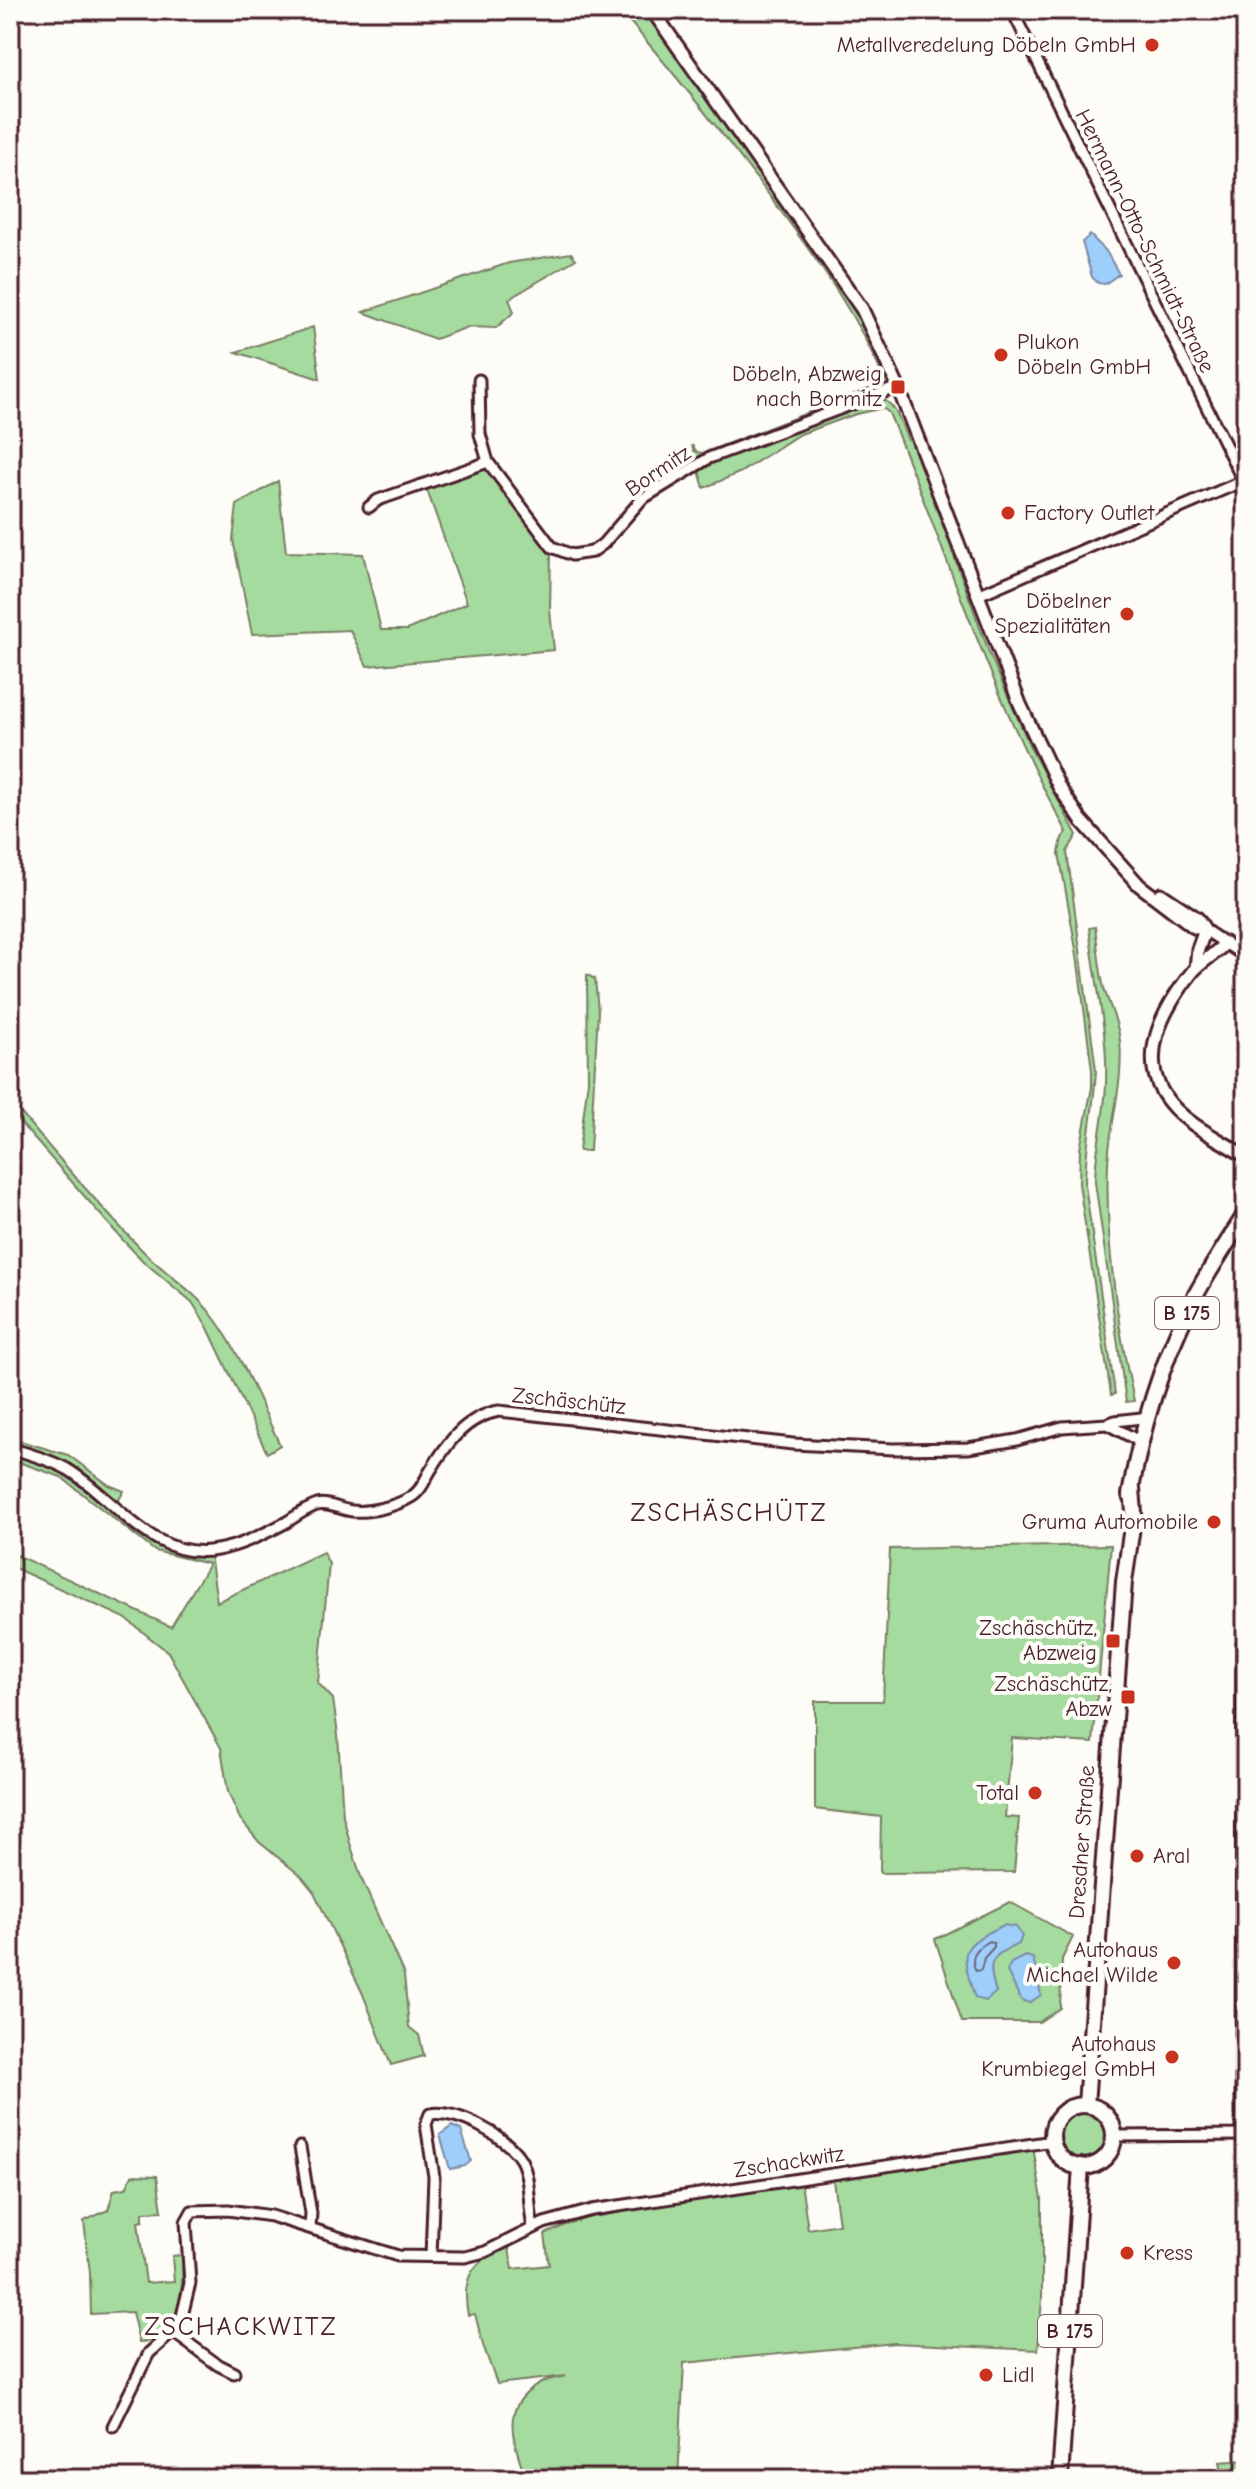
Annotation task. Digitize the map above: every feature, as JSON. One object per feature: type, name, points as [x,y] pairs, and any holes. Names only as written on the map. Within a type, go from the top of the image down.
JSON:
[{"type":"main road","name":"B 175","points":[[1146,1420],[1180,1328],[1246,1213]]},
{"type":"main road","name":"Dresdner Straße","points":[[1086,2105],[1124,1582],[1123,1549],[1146,1420]]},
{"type":"main road","points":[[1086,2105],[1106,2115],[1114,2136],[1107,2156],[1099,2162],[1081,2166],[1063,2159],[1053,2141],[1059,2116],[1074,2106],[1086,2105]]},
{"type":"main road","name":"B 175","points":[[1060,2479],[1081,2166]]},
{"type":"street","points":[[652,10],[850,290],[871,325],[898,387],[1020,704],[1053,777],[1081,820],[1134,877],[1197,918],[1205,930],[1246,957]]},
{"type":"street","name":"Hermann-Otto-Schmidt-Straße","points":[[1012,10],[1244,484]]},
{"type":"street","name":"Bormitz","points":[[479,380],[480,434],[488,462],[552,547],[563,553],[584,554],[603,544],[642,499],[709,458],[898,387]]},
{"type":"street","points":[[369,507],[378,500],[488,462]]},
{"type":"street","points":[[978,595],[1244,484]]},
{"type":"street","points":[[1196,968],[1198,949],[1205,930]]},
{"type":"street","points":[[1225,943],[1196,968],[1161,1020],[1152,1058],[1156,1080],[1171,1105],[1244,1157]]},
{"type":"street","name":"Zschäschütz","points":[[10,1448],[66,1469],[159,1541],[203,1551],[245,1540],[321,1504],[355,1512],[396,1504],[421,1488],[443,1449],[462,1429],[478,1416],[499,1411],[831,1448],[968,1448],[1017,1440],[1062,1427],[1146,1420]]},
{"type":"street","points":[[1107,1424],[1141,1442]]},
{"type":"street","points":[[1114,2136],[1244,2135],[1242,1644],[1246,1638]]},
{"type":"street","points":[[431,2256],[434,2177],[426,2124],[430,2114],[449,2113],[462,2117],[513,2150],[524,2168],[533,2227]]},
{"type":"street","name":"Zschackwitz","points":[[113,2426],[149,2353],[173,2332],[182,2316],[190,2268],[186,2222],[192,2211],[249,2212],[310,2227],[384,2253],[407,2257],[465,2257],[485,2252],[533,2227],[575,2214],[1053,2141]]},
{"type":"street","points":[[300,2147],[311,2213],[310,2227]]},
{"type":"street","points":[[173,2332],[234,2373]]},
{"type":"green space","points":[[620,10],[643,10],[847,294],[880,358],[885,374],[882,386],[848,402],[696,459],[692,445],[697,452],[703,453],[877,386],[881,372],[850,313],[802,240],[727,140]]},
{"type":"green space","points":[[571,253],[576,259],[509,299],[514,312],[496,328],[468,327],[435,339],[363,312],[509,263]]},
{"type":"green space","points":[[313,327],[320,379],[236,352]]},
{"type":"green space","points":[[886,401],[897,413],[908,440],[911,438],[990,655],[1032,751],[1077,835],[1067,852],[1096,1070],[1085,1185],[1115,1394],[1111,1395],[1079,1184],[1080,1149],[1092,1087],[1092,1070],[1077,955],[1059,853],[1062,838],[1067,832],[1040,782],[993,678],[889,413],[883,408],[856,414],[798,435],[741,472],[704,488],[698,467],[853,408]]},
{"type":"green space","points":[[488,466],[551,552],[550,610],[554,650],[367,666],[350,630],[252,634],[233,540],[237,505],[278,481],[286,552],[363,554],[381,630],[407,630],[467,603],[427,490]]},
{"type":"green space","points":[[1095,927],[1102,981],[1120,1041],[1120,1072],[1109,1147],[1108,1222],[1122,1342],[1134,1401],[1126,1402],[1095,1182],[1106,1064],[1089,928]]},
{"type":"green space","points":[[587,975],[595,979],[598,1011],[590,1151],[579,1151],[588,1080]]},
{"type":"green space","points":[[10,1100],[127,1234],[212,1315],[241,1361],[280,1445],[267,1453],[207,1326],[192,1302],[121,1238],[10,1111]]},
{"type":"green space","points":[[10,1438],[68,1455],[109,1485],[124,1491],[117,1503],[67,1463],[10,1444]]},
{"type":"green space","points":[[10,1452],[64,1472],[129,1526],[157,1544],[170,1549],[210,1554],[217,1602],[323,1552],[329,1564],[318,1683],[333,1699],[343,1816],[362,1880],[404,1975],[409,2027],[419,2035],[424,2056],[391,2065],[362,1992],[314,1892],[301,1876],[259,1842],[240,1819],[228,1792],[221,1748],[168,1652],[125,1618],[10,1566],[10,1552],[171,1627],[209,1564],[155,1551],[61,1477],[10,1459]]},
{"type":"green space","points":[[1111,1545],[1093,1743],[1012,1738],[1005,1817],[1019,1818],[1014,1872],[880,1873],[881,1817],[815,1809],[815,1701],[883,1701],[890,1549]]},
{"type":"green space","points":[[1010,1902],[1073,1937],[1062,1959],[1060,2008],[1039,2022],[962,2022],[935,1939]]},
{"type":"green space","points":[[1083,2112],[1100,2119],[1107,2136],[1100,2153],[1083,2160],[1066,2153],[1059,2136],[1066,2119]]},
{"type":"green space","points":[[1033,2147],[1042,2199],[1042,2298],[1038,2350],[895,2343],[684,2363],[678,2479],[526,2479],[512,2426],[518,2403],[527,2392],[544,2382],[566,2376],[497,2384],[475,2314],[468,2315],[466,2301],[472,2271],[486,2257],[508,2244],[513,2269],[549,2265],[545,2234],[579,2219],[801,2183],[808,2229],[839,2224],[833,2180]]},
{"type":"green space","points":[[132,2175],[157,2176],[162,2211],[143,2212],[143,2221],[138,2222],[146,2283],[174,2281],[172,2256],[182,2255],[180,2296],[172,2322],[164,2333],[139,2342],[132,2312],[91,2314],[84,2221],[108,2210],[114,2190],[126,2188]]},
{"type":"green space","points":[[1246,2460],[1246,2479],[1224,2479],[1220,2462]]},
{"type":"water","points":[[1090,235],[1106,251],[1119,274],[1105,284],[1098,283],[1092,277],[1082,242]]},
{"type":"water","points":[[1004,1925],[1016,1927],[1022,1936],[1019,1944],[1001,1952],[993,1961],[991,1967],[996,1992],[986,2001],[975,1998],[965,1960],[967,1952],[978,1939]]},
{"type":"water","points":[[1025,1956],[1033,1958],[1041,1995],[1029,2003],[1021,2000],[1007,1971],[1011,1963]]},
{"type":"water","points":[[452,2126],[461,2130],[471,2161],[465,2166],[450,2169],[440,2135]]},
{"type":"place","name":"Metallveredelung Döbeln GmbH","points":[[1152,45]]},
{"type":"place","name":"Plukon Döbeln GmbH","points":[[1001,355]]},
{"type":"place","name":"Döbeln, Abzweig nach Bormitz","points":[[898,387]]},
{"type":"place","name":"Factory Outlet","points":[[1008,513]]},
{"type":"place","name":"Döbelner Spezialitäten","points":[[1127,614]]},
{"type":"place","name":"Gruma Automobile","points":[[1214,1522]]},
{"type":"place","name":"Zschäschütz, Abzweig","points":[[1113,1641]]},
{"type":"place","name":"Zschäschütz, Abzw","points":[[1128,1697]]},
{"type":"place","name":"Total","points":[[1035,1793]]},
{"type":"place","name":"Aral","points":[[1137,1856]]},
{"type":"place","name":"Autohaus Michael Wilde","points":[[1174,1963]]},
{"type":"place","name":"Autohaus Krumbiegel GmbH","points":[[1172,2057]]},
{"type":"place","name":"Kress","points":[[1127,2253]]},
{"type":"place","name":"Lidl","points":[[986,2375]]},
{"type":"district","name":"ZSCHÄSCHÜTZ","points":[[729,1513]]},
{"type":"district","name":"ZSCHACKWITZ","points":[[241,2327]]}]
